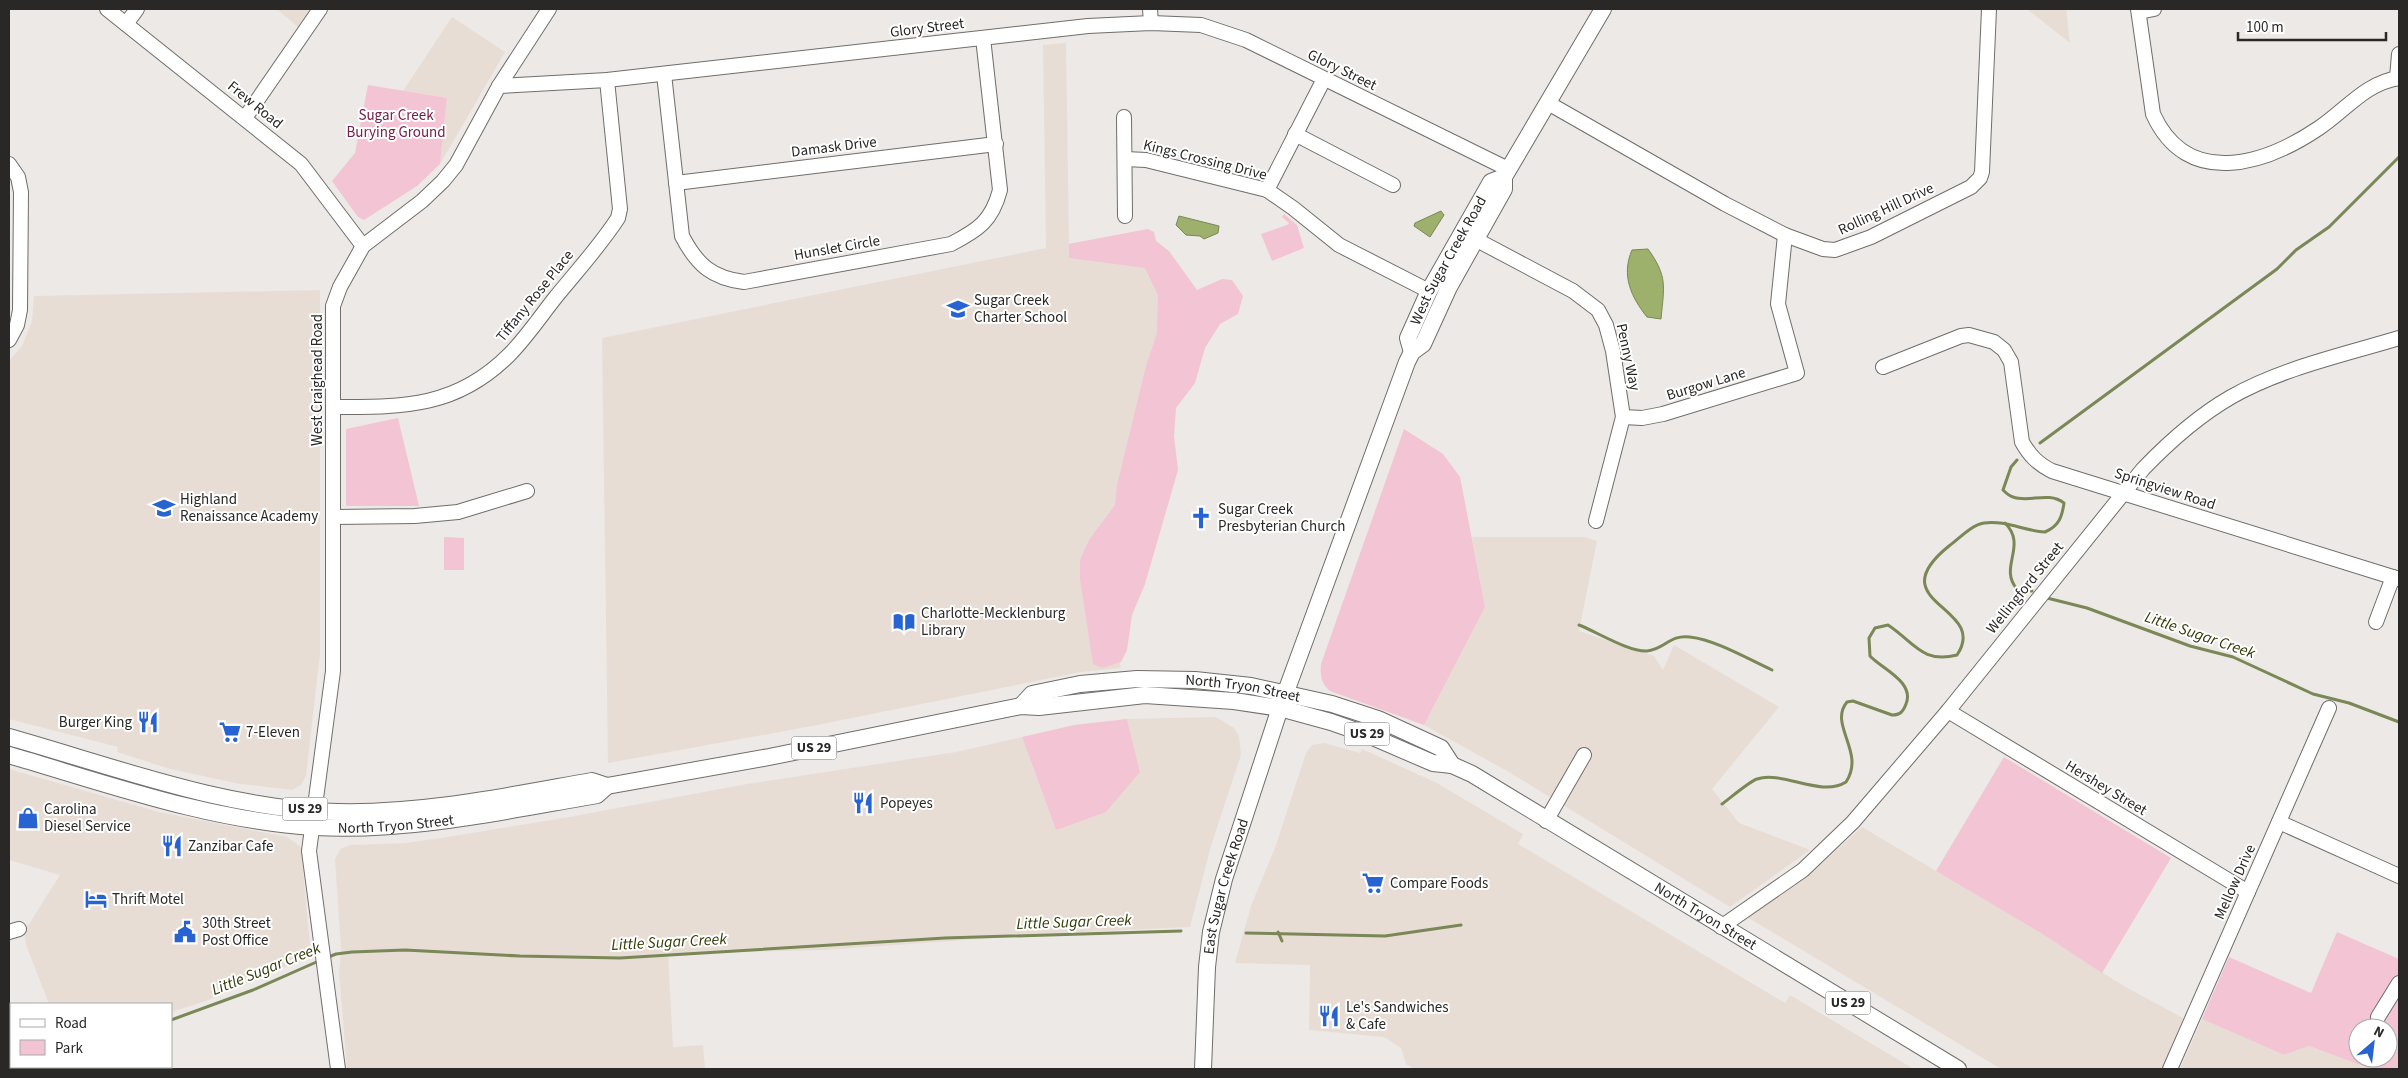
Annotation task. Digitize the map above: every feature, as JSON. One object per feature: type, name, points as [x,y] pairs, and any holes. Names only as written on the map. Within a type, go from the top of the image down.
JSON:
[{"type":"main road","name":"West Sugar Creek Road","points":[[1282,701],[1412,352],[1423,344],[1449,287],[1504,189],[1506,173],[1603,9]]},
{"type":"main road","name":"West Sugar Creek Road","points":[[1412,352],[1408,338],[1429,291],[1491,182],[1506,173]]},
{"type":"main road","name":"North Tryon Street","points":[[9,737],[195,790],[257,803],[315,810],[374,812],[430,808],[592,781],[607,786],[769,757],[1021,706],[1032,694],[1080,684],[1137,679],[1214,682],[1256,687],[1282,701],[1368,735],[1433,764],[1452,765],[1473,775],[1958,1069]]},
{"type":"main road","name":"East Sugar Creek Road","points":[[1203,1069],[1206,970],[1214,916],[1223,882],[1282,701]]},
{"type":"main road","name":"North Tryon Street","points":[[9,755],[209,811],[313,827],[378,827],[449,820],[597,795],[607,786]]},
{"type":"street","name":"Frew Road","points":[[107,9],[301,164],[363,246]]},
{"type":"street","points":[[126,24],[137,9]]},
{"type":"street","points":[[245,118],[320,9]]},
{"type":"street","name":"West Craighead Road","points":[[338,1069],[309,851],[333,671],[333,306],[344,280],[363,246],[422,201],[443,181],[456,165],[499,86],[549,9]]},
{"type":"street","points":[[1150,9],[1151,23]]},
{"type":"street","name":"Rolling Hill Drive","points":[[1548,102],[1669,174],[1785,235],[1823,250],[1835,250],[1871,237],[1975,184],[1982,172],[1989,9]]},
{"type":"street","points":[[2154,9],[2139,10],[2151,106],[2159,127],[2182,152],[2206,162],[2221,164],[2240,162],[2279,150],[2319,128],[2369,88],[2398,78],[2399,54]]},
{"type":"street","name":"Glory Street","points":[[499,86],[606,80],[1088,26],[1151,23],[1201,26],[1220,30],[1324,79],[1506,173]]},
{"type":"street","name":"Hunslet Circle","points":[[664,74],[682,236],[692,255],[707,270],[725,280],[744,282],[951,244],[972,234],[985,222],[995,208],[1000,190],[984,38]]},
{"type":"street","points":[[1267,190],[1324,79]]},
{"type":"street","name":"Tiffany Rose Place","points":[[333,407],[408,406],[426,402],[450,394],[478,379],[510,354],[618,218],[620,209],[606,80]]},
{"type":"street","points":[[1124,117],[1125,216]]},
{"type":"street","points":[[1295,134],[1393,185]]},
{"type":"street","name":"Damask Drive","points":[[676,183],[996,144]]},
{"type":"street","name":"Kings Crossing Drive","points":[[1125,159],[1146,160],[1267,190],[1293,208],[1330,240],[1429,291]]},
{"type":"street","points":[[9,164],[18,177],[21,202],[20,310],[17,324],[9,340]]},
{"type":"street","name":"Burgow Lane","points":[[1623,417],[1642,418],[1663,414],[1797,373],[1778,304],[1785,235]]},
{"type":"street","name":"Penny Way","points":[[1475,240],[1573,291],[1598,310],[1606,325],[1613,351],[1623,417],[1596,521]]},
{"type":"street","name":"Springview Road","points":[[1883,366],[1961,336],[1989,339],[2004,350],[2011,362],[2019,428],[2028,452],[2042,465],[2052,471],[2396,578]]},
{"type":"street","name":"Wellingford Street","points":[[1721,927],[1802,870],[1834,842],[1948,711],[2124,493],[2164,448],[2191,424],[2232,396],[2259,384],[2298,369],[2399,338]]},
{"type":"street","points":[[334,517],[414,516],[458,512],[527,491]]},
{"type":"street","points":[[2376,622],[2396,578]]},
{"type":"street","name":"Mellow Drive","points":[[2170,1069],[2329,708]]},
{"type":"street","name":"Hershey Street","points":[[1948,711],[2248,892]]},
{"type":"street","points":[[1546,820],[1584,755]]},
{"type":"street","points":[[2279,822],[2399,876]]},
{"type":"street","points":[[2378,1017],[2399,983]]},
{"type":"shaded area","points":[[277,9],[310,9],[298,27]]},
{"type":"shaded area","points":[[2027,9],[2066,9],[2070,43]]},
{"type":"shaded area","points":[[452,17],[505,52],[440,164],[447,98],[403,91]]},
{"type":"shaded area","points":[[1066,43],[1069,244],[1148,229],[1175,283],[1140,481],[1097,543],[1121,668],[1081,672],[807,727],[608,763],[602,338],[1046,248],[1043,45]]},
{"type":"shaded area","points":[[1441,211],[1444,215],[1430,237],[1414,226],[1415,223]]},
{"type":"shaded area","points":[[1179,216],[1219,226],[1218,233],[1204,239],[1200,236],[1186,235],[1176,225]]},
{"type":"shaded area","points":[[1648,249],[1662,275],[1663,298],[1661,319],[1647,317],[1636,302],[1629,285],[1627,268],[1632,250]]},
{"type":"shaded area","name":"Highland Renaissance Academy","points":[[320,290],[320,654],[306,776],[301,785],[292,790],[240,784],[170,769],[117,752],[118,747],[9,719],[9,361],[22,346],[32,321],[34,296]]},
{"type":"shaded area","points":[[1472,537],[1584,537],[1597,541],[1579,631],[1654,656],[1663,670],[1674,645],[1779,707],[1712,789],[1739,823],[1810,850],[1730,907],[1507,771],[1424,725],[1485,607]]},
{"type":"shaded area","points":[[1216,717],[1234,728],[1239,736],[1241,755],[1211,846],[1190,927],[1064,933],[826,950],[668,954],[673,1047],[703,1045],[705,1069],[347,1069],[339,972],[341,950],[335,859],[340,849],[350,845],[406,843],[569,817],[747,784],[956,752],[1022,737],[1056,830],[1140,772],[1127,719]]},
{"type":"shaded area","points":[[1324,743],[1360,753],[1362,749],[1435,782],[1523,834],[1518,844],[1785,1003],[1790,995],[1914,1069],[1414,1069],[1406,1064],[1401,1048],[1384,1037],[1309,1030],[1310,965],[1235,963],[1251,906],[1276,845],[1306,753],[1312,745]]},
{"type":"shaded area","points":[[9,769],[159,812],[287,837],[301,847],[311,957],[249,981],[206,1001],[172,1012],[172,1003],[49,1003],[26,945],[24,932],[60,875],[9,860]]},
{"type":"shaded area","points":[[1862,827],[2044,935],[2122,985],[2183,1018],[2162,1069],[2001,1069],[1747,917],[1814,870]]},
{"type":"shaded area","points":[[2202,1019],[2284,1055],[2309,1046],[2348,1060],[2348,1068],[2371,1069],[2180,1069]]},
{"type":"green space","name":"Sugar Creek Burying Ground","points":[[368,85],[447,98],[440,164],[417,186],[364,220],[358,217],[332,181],[355,153]]},
{"type":"green space","points":[[1284,214],[1297,225],[1304,248],[1272,261],[1261,234],[1287,225],[1289,223],[1282,217]]},
{"type":"green space","points":[[1148,229],[1154,232],[1156,241],[1169,251],[1197,290],[1222,279],[1232,280],[1243,296],[1238,314],[1220,324],[1205,348],[1195,383],[1176,408],[1174,436],[1178,470],[1145,584],[1132,615],[1127,650],[1121,662],[1102,668],[1093,664],[1080,579],[1080,560],[1089,540],[1115,505],[1117,485],[1146,366],[1157,333],[1158,295],[1145,268],[1069,258],[1069,244]]},
{"type":"green space","points":[[398,418],[419,506],[346,506],[346,429]]},
{"type":"green space","points":[[1404,429],[1443,454],[1460,477],[1485,607],[1424,725],[1330,691],[1323,682],[1321,672],[1321,664]]},
{"type":"green space","points":[[444,537],[464,538],[464,570],[444,570]]},
{"type":"green space","points":[[1127,719],[1140,772],[1106,812],[1056,830],[1022,737],[1074,725]]},
{"type":"green space","points":[[2004,757],[2171,858],[2102,973],[2044,935],[1936,871]]},
{"type":"green space","points":[[2337,932],[2399,959],[2399,1069],[2368,1068],[2398,1068],[2398,1018],[2348,1018],[2348,1060],[2309,1046],[2284,1055],[2202,1019],[2229,957],[2311,993]]},
{"type":"waterway","points":[[2040,443],[2277,269],[2296,250],[2329,227],[2399,157]]},
{"type":"waterway","name":"Little Sugar Creek","points":[[1722,804],[1754,780],[1767,777],[1825,787],[1836,786],[1846,782],[1851,771],[1852,760],[1842,720],[1842,711],[1847,702],[1853,701],[1895,715],[1904,709],[1908,696],[1902,683],[1870,656],[1869,638],[1875,628],[1888,625],[1919,650],[1927,654],[1945,657],[1957,655],[1963,639],[1960,625],[1929,593],[1925,581],[1930,565],[1949,546],[1979,524],[1992,522],[2045,532],[2057,524],[2062,513],[2064,503],[2058,500],[2045,497],[2019,498],[2010,496],[2003,490],[2011,467],[2017,460]]},
{"type":"waterway","name":"Little Sugar Creek","points":[[2005,523],[2014,540],[2010,573],[2012,581],[2017,589],[2032,591]]},
{"type":"waterway","name":"Little Sugar Creek","points":[[2047,598],[2087,608],[2190,646],[2233,657],[2313,694],[2349,703],[2399,722]]},
{"type":"waterway","points":[[1579,625],[1622,645],[1647,651],[1658,648],[1677,638],[1690,637],[1700,639],[1721,646],[1772,670]]},
{"type":"waterway","name":"Little Sugar Creek","points":[[1246,933],[1385,936],[1461,925]]},
{"type":"waterway","name":"Little Sugar Creek","points":[[326,958],[336,954],[352,952],[405,950],[520,956],[620,958],[945,938],[1181,931]]},
{"type":"waterway","points":[[1278,932],[1282,941]]},
{"type":"waterway","name":"Little Sugar Creek","points":[[172,1020],[253,990],[321,960]]},
{"type":"place","name":"Sugar Creek Charter School","points":[[958,309]]},
{"type":"place","name":"Highland Renaissance Academy","points":[[164,508]]},
{"type":"place","name":"Sugar Creek Presbyterian Church","points":[[1201,518]]},
{"type":"place","name":"Charlotte-Mecklenburg Library","points":[[904,622]]},
{"type":"place","name":"Burger King","points":[[148,722]]},
{"type":"place","name":"7-Eleven","points":[[230,732]]},
{"type":"place","name":"Popeyes","points":[[863,803]]},
{"type":"place","name":"Carolina Diesel Service","points":[[28,818]]},
{"type":"place","name":"Zanzibar Cafe","points":[[172,846]]},
{"type":"place","name":"Compare Foods","points":[[1373,883]]},
{"type":"place","name":"Thrift Motel","points":[[96,899]]},
{"type":"place","name":"30th Street Post Office","points":[[185,932]]},
{"type":"place","name":"Le's Sandwiches & Cafe","points":[[1329,1016]]}]
